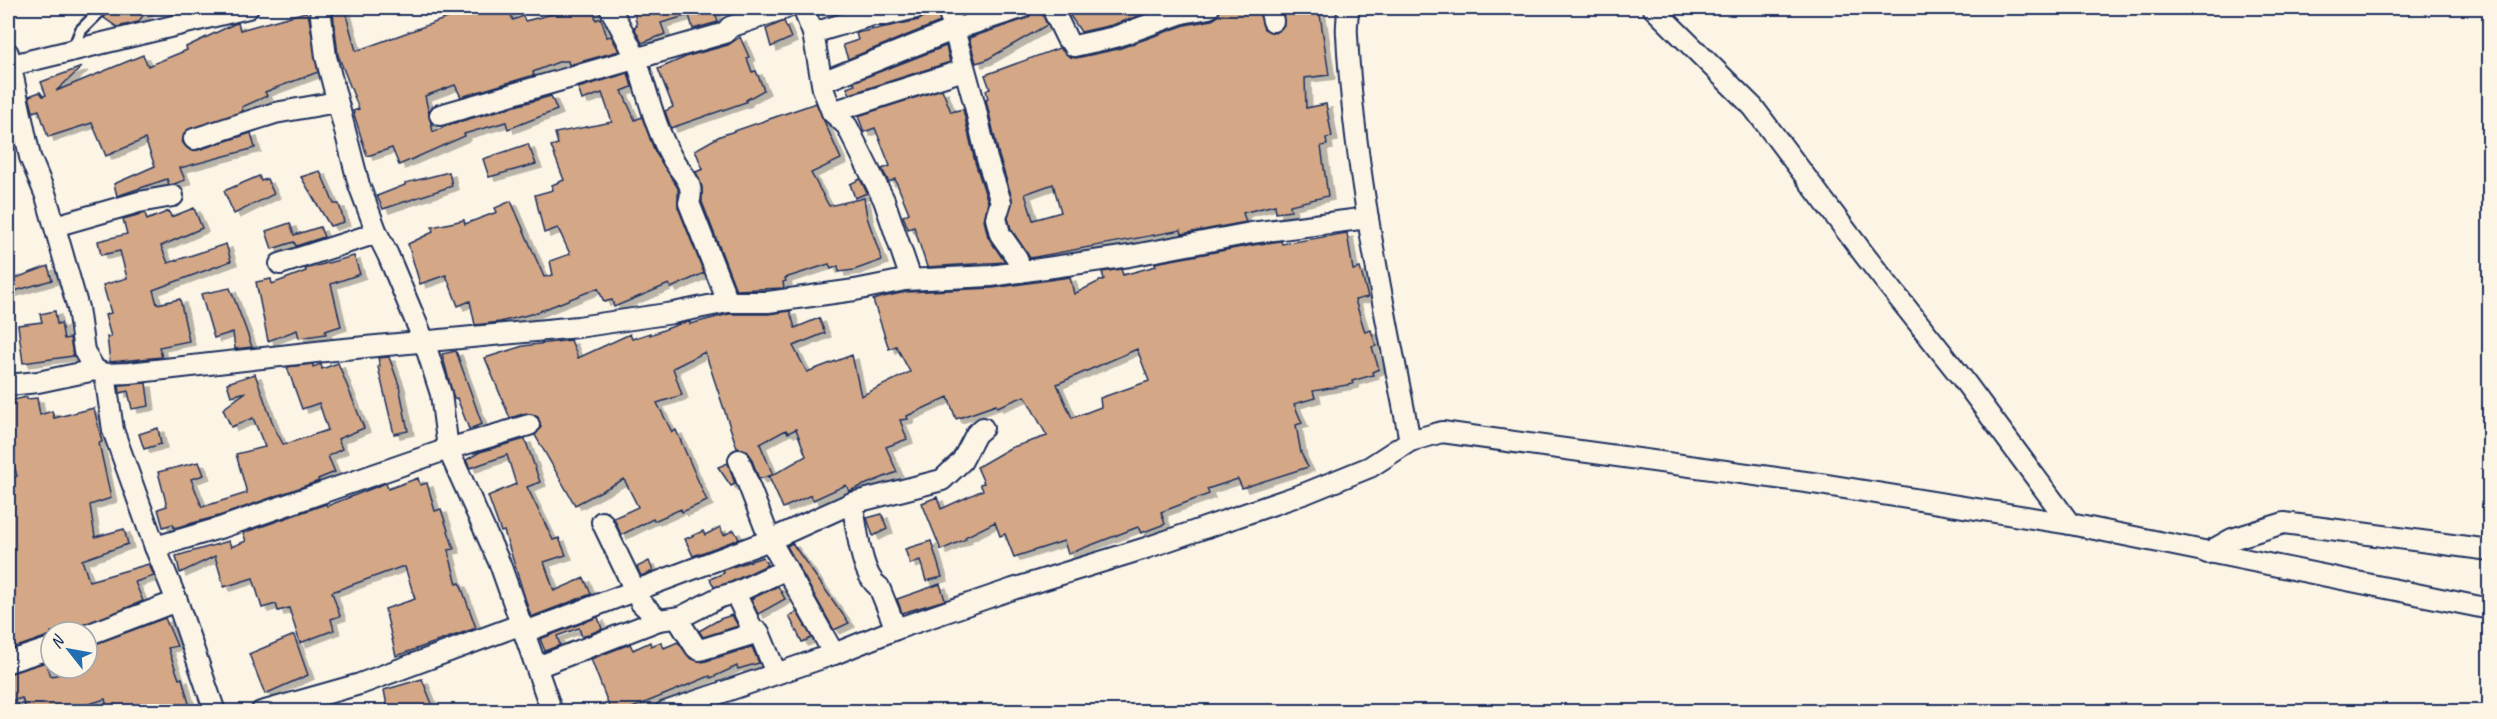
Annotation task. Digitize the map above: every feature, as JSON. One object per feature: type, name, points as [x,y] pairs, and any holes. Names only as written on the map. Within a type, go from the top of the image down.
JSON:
[{"type":"street","points":[[215,711],[177,601],[113,430],[100,372],[84,351],[78,308],[55,226],[30,157],[9,61],[72,52],[248,8]]},
{"type":"street","points":[[320,8],[326,57],[359,185],[376,233],[388,255],[424,341],[441,394],[448,449],[500,564],[552,711]]},
{"type":"street","points":[[610,8],[636,59],[655,121],[673,160],[684,172],[692,194],[689,203],[728,302]]},
{"type":"street","points":[[440,115],[725,33],[730,27],[786,8]]},
{"type":"street","points":[[803,8],[813,33],[822,81],[832,112],[847,126],[884,200],[911,279]]},
{"type":"street","points":[[813,33],[873,15],[886,15],[916,8]]},
{"type":"street","points":[[948,8],[987,159],[1001,202],[996,218],[1000,234],[1017,258],[1021,272]]},
{"type":"street","points":[[822,81],[953,30],[1021,8]]},
{"type":"street","points":[[1052,8],[1070,42],[1115,37],[1176,11],[1209,8]]},
{"type":"street","points":[[1348,8],[1347,32],[1351,86],[1368,218],[1410,441]]},
{"type":"street","points":[[1653,8],[1753,106],[1866,257],[1962,378],[2070,524]]},
{"type":"street","points":[[832,112],[964,70]]},
{"type":"street","points":[[194,140],[275,113],[337,102]]},
{"type":"street","points":[[55,226],[139,202],[173,196]]},
{"type":"street","points":[[8,385],[100,372],[129,373],[586,326],[728,302],[768,302],[911,279],[991,276],[1021,272],[1129,256],[1251,233],[1368,218]]},
{"type":"street","points":[[280,264],[376,233]]},
{"type":"street","points":[[155,547],[223,527],[448,449],[529,424]]},
{"type":"street","points":[[261,711],[360,684],[634,592],[770,540],[852,503],[942,480],[962,461],[976,434],[983,428]]},
{"type":"street","points":[[664,711],[834,654],[896,628],[1146,548],[1306,493],[1370,466],[1410,441],[1442,432],[1820,484],[2070,524],[2490,609]]},
{"type":"street","points":[[739,460],[770,540],[834,654]]},
{"type":"street","points":[[852,503],[864,564],[874,584],[879,587],[896,628]]},
{"type":"street","points":[[602,522],[641,603],[668,619],[700,650],[757,631],[761,633],[776,673]]},
{"type":"street","points":[[2207,553],[2232,539],[2284,523],[2490,550]]},
{"type":"street","points":[[537,667],[735,593],[787,569]]},
{"type":"street","points":[[735,593],[750,624],[749,634]]},
{"type":"street","points":[[99,630],[177,601]]},
{"type":"street","points":[[8,662],[39,652]]},
{"type":"lane","points":[[72,52],[81,30],[103,8]]},
{"type":"building","points":[[110,8],[149,8],[138,22],[117,27],[104,18]]},
{"type":"building","points":[[459,8],[508,8],[513,20],[523,16],[525,21],[576,8],[593,8],[596,20],[601,18],[607,37],[611,36],[619,51],[569,65],[568,61],[561,61],[533,72],[534,75],[461,97],[455,85],[425,96],[433,132],[451,124],[551,96],[557,110],[508,129],[506,122],[464,134],[465,136],[399,165],[392,148],[367,156],[353,111],[359,109],[338,55],[333,12],[345,11],[356,51],[461,13]]},
{"type":"building","points":[[633,8],[714,8],[718,22],[693,29],[689,15],[661,23],[665,34],[642,43],[634,27],[637,26]]},
{"type":"building","points":[[928,8],[936,8],[940,22],[848,59],[843,45],[858,40],[856,33],[919,20],[925,16]]},
{"type":"building","points":[[1033,8],[1040,8],[1047,25],[986,60],[976,63],[969,38],[1025,19],[1030,16]]},
{"type":"building","points":[[1065,8],[1121,8],[1123,14],[1142,8],[1162,8],[1112,25],[1081,32]]},
{"type":"building","points":[[1221,8],[1258,8],[1264,29],[1275,33],[1284,25],[1283,11],[1319,8],[1329,75],[1305,78],[1306,108],[1326,104],[1332,137],[1326,138],[1327,145],[1321,146],[1328,196],[1290,205],[1291,211],[1276,213],[1275,205],[1246,212],[1243,213],[1246,222],[1182,234],[1181,230],[1030,258],[1011,229],[1008,218],[1012,198],[986,100],[988,99],[986,90],[990,89],[985,75],[1059,48],[1070,57],[1076,58],[1118,49],[1185,25],[1217,17]],"holes":[[[1053,184],[1061,212],[1033,220],[1025,194]]]},
{"type":"building","points":[[306,12],[318,72],[265,92],[267,96],[242,107],[243,111],[186,131],[182,142],[191,151],[251,133],[255,148],[180,168],[185,180],[169,185],[167,179],[117,196],[114,184],[155,166],[145,139],[106,156],[92,123],[48,137],[39,110],[33,112],[29,96],[40,92],[43,96],[46,95],[41,82],[82,67],[56,91],[143,55],[148,66],[187,50],[186,47],[234,24],[238,23],[240,30]]},
{"type":"building","points":[[784,21],[791,38],[771,47],[766,29]]},
{"type":"building","points":[[740,37],[749,57],[747,58],[752,72],[756,71],[764,90],[746,102],[671,128],[665,111],[673,107],[658,69],[688,56],[728,45]]},
{"type":"building","points":[[946,46],[950,62],[850,94],[847,88],[855,85],[853,82]]},
{"type":"building","points":[[628,73],[632,87],[622,91],[635,120],[642,117],[655,152],[678,188],[678,207],[704,273],[671,288],[669,284],[614,307],[612,300],[604,302],[598,288],[535,313],[500,322],[475,325],[470,301],[458,306],[446,275],[420,284],[408,244],[433,232],[432,227],[464,220],[465,224],[497,212],[495,208],[511,201],[544,277],[553,275],[550,261],[570,254],[558,228],[544,233],[535,195],[553,190],[552,185],[564,180],[551,146],[558,144],[555,133],[612,122],[602,93],[582,100],[578,88]]},
{"type":"building","points":[[942,89],[951,112],[963,109],[975,162],[988,202],[984,220],[988,237],[1005,262],[927,267],[914,227],[908,229],[903,216],[909,213],[895,179],[889,182],[882,169],[890,166],[875,128],[864,132],[858,116]]},
{"type":"building","points":[[816,103],[841,159],[811,173],[829,206],[864,198],[867,217],[882,260],[854,270],[839,272],[838,266],[831,269],[829,264],[785,278],[784,288],[736,290],[702,202],[702,187],[696,172],[703,169],[695,150],[720,136]]},
{"type":"building","points":[[528,144],[536,164],[489,177],[483,159]]},
{"type":"building","points":[[320,171],[334,204],[339,204],[344,222],[330,226],[301,177]]},
{"type":"building","points":[[449,172],[452,186],[383,209],[377,196],[405,185],[405,183]]},
{"type":"building","points":[[259,176],[261,181],[267,179],[274,194],[234,214],[224,191]]},
{"type":"building","points":[[860,179],[867,193],[855,198],[850,184]]},
{"type":"building","points":[[194,208],[202,228],[161,246],[168,263],[226,244],[231,261],[153,290],[157,304],[180,299],[189,341],[159,347],[162,357],[110,362],[107,337],[111,337],[105,315],[111,313],[103,285],[127,278],[120,251],[101,255],[98,241],[127,234],[123,219],[145,213],[147,220],[169,211],[171,217]]},
{"type":"building","points":[[290,223],[294,235],[320,227],[324,237],[296,246],[294,242],[272,249],[266,231]]},
{"type":"building","points":[[1347,233],[1353,270],[1360,268],[1368,297],[1355,300],[1365,332],[1371,330],[1376,346],[1372,347],[1379,369],[1372,372],[1373,375],[1352,381],[1353,384],[1313,391],[1315,398],[1294,404],[1302,423],[1296,425],[1301,453],[1308,467],[1242,488],[1238,479],[1207,489],[1209,494],[1161,512],[1165,524],[1141,533],[1138,527],[1068,554],[1064,541],[1014,557],[1005,534],[1000,536],[995,522],[941,550],[922,503],[937,497],[941,509],[983,490],[980,484],[984,483],[977,467],[1010,448],[1047,436],[1025,396],[956,419],[948,397],[907,416],[908,419],[900,420],[907,439],[886,447],[897,472],[849,491],[846,485],[813,500],[811,495],[783,508],[769,477],[772,475],[759,479],[750,455],[746,450],[737,448],[705,352],[673,368],[682,395],[657,403],[672,432],[676,430],[707,501],[682,512],[681,509],[654,521],[653,519],[621,535],[614,518],[638,507],[624,479],[575,505],[535,435],[541,427],[538,417],[526,413],[510,418],[485,358],[523,346],[571,340],[578,358],[630,334],[632,339],[682,323],[690,322],[690,324],[729,314],[768,314],[790,311],[795,328],[819,318],[825,333],[793,346],[807,372],[852,355],[861,396],[910,372],[896,346],[889,349],[873,300],[906,292],[993,288],[1070,277],[1074,294],[1104,279],[1102,272],[1121,269],[1123,275],[1156,266],[1155,263],[1253,245],[1281,241],[1282,244]],"holes":[[[1137,349],[1149,381],[1100,398],[1101,407],[1072,418],[1057,384]],[[796,429],[806,456],[773,475],[760,444],[786,430],[788,433]]]},
{"type":"building","points":[[354,256],[360,274],[331,284],[341,326],[325,331],[326,334],[299,338],[297,330],[268,341],[256,282],[271,279],[272,284],[306,271],[305,269]]},
{"type":"building","points":[[48,266],[52,280],[8,293],[8,281]]},
{"type":"building","points":[[230,288],[252,347],[235,349],[233,332],[214,338],[201,294]]},
{"type":"building","points":[[55,311],[57,324],[61,323],[64,339],[70,338],[73,356],[23,363],[18,325],[42,322],[40,314]]},
{"type":"building","points":[[456,351],[482,424],[469,429],[457,398],[454,399],[442,354]]},
{"type":"building","points":[[389,357],[399,385],[408,431],[394,434],[378,367],[380,366],[378,358]]},
{"type":"building","points":[[338,363],[364,428],[338,439],[342,449],[328,456],[335,472],[318,479],[319,481],[219,516],[174,528],[173,524],[163,527],[158,509],[167,506],[158,472],[199,462],[204,475],[191,479],[202,507],[247,493],[236,454],[265,447],[253,418],[231,427],[223,409],[246,392],[231,396],[227,383],[255,374],[274,427],[283,444],[289,443],[328,430],[319,403],[302,409],[287,367],[313,364],[313,367],[321,364],[322,369]]},
{"type":"building","points":[[146,383],[149,406],[132,409],[128,391],[120,393],[119,385]]},
{"type":"building","points":[[27,397],[27,399],[37,398],[40,415],[52,411],[54,418],[94,408],[111,498],[90,505],[95,537],[124,529],[128,544],[82,560],[89,581],[149,564],[154,576],[135,582],[143,601],[97,620],[39,620],[39,639],[8,650],[8,480],[17,476],[8,443],[8,406],[14,405],[13,400]]},
{"type":"building","points":[[158,428],[161,444],[144,449],[139,434]]},
{"type":"building","points":[[525,439],[540,482],[527,487],[553,540],[559,538],[566,555],[544,562],[554,591],[584,578],[591,594],[531,617],[504,531],[501,532],[488,496],[516,484],[507,455],[470,468],[466,460],[480,452]]},
{"type":"building","points":[[728,463],[735,484],[731,486],[718,467]]},
{"type":"building","points":[[418,478],[420,485],[427,483],[435,511],[441,509],[454,549],[448,550],[457,584],[460,583],[476,628],[396,656],[385,609],[415,599],[405,567],[332,592],[340,616],[331,619],[334,630],[300,643],[289,608],[278,611],[276,604],[262,608],[253,578],[224,587],[215,556],[180,573],[176,556],[229,541],[231,547],[246,541],[243,533],[326,504],[327,506],[386,483],[388,489]]},
{"type":"building","points":[[882,514],[887,529],[873,536],[867,518]]},
{"type":"building","points":[[720,527],[724,535],[734,530],[739,539],[693,556],[685,539],[703,531],[705,535]]},
{"type":"building","points":[[931,541],[942,577],[926,581],[920,560],[910,564],[905,549]]},
{"type":"building","points":[[792,543],[849,623],[834,630],[787,546]]},
{"type":"building","points":[[763,557],[767,565],[731,582],[714,587],[710,579],[724,573],[723,570]]},
{"type":"building","points":[[649,561],[653,571],[641,576],[637,567]]},
{"type":"building","points":[[940,584],[945,600],[902,613],[897,599]]},
{"type":"building","points":[[778,586],[785,599],[758,614],[751,599]]},
{"type":"building","points":[[797,612],[812,638],[802,642],[789,616]]},
{"type":"building","points":[[732,615],[738,626],[703,637],[699,631],[720,619]]},
{"type":"building","points":[[598,617],[602,629],[582,637],[579,628],[557,636],[560,645],[545,651],[540,639]]},
{"type":"building","points":[[165,618],[177,646],[168,648],[179,679],[182,678],[191,711],[108,711],[105,699],[67,711],[26,711],[22,698],[8,702],[8,674],[39,664],[39,680],[99,680],[99,643]]},
{"type":"building","points":[[294,635],[308,675],[265,694],[249,654]]},
{"type":"building","points":[[650,642],[651,646],[661,642],[664,648],[678,642],[690,658],[703,662],[752,647],[759,663],[738,669],[737,666],[625,711],[611,711],[591,659],[630,644],[633,650]]},
{"type":"building","points":[[422,679],[435,711],[388,711],[384,690]]}]
